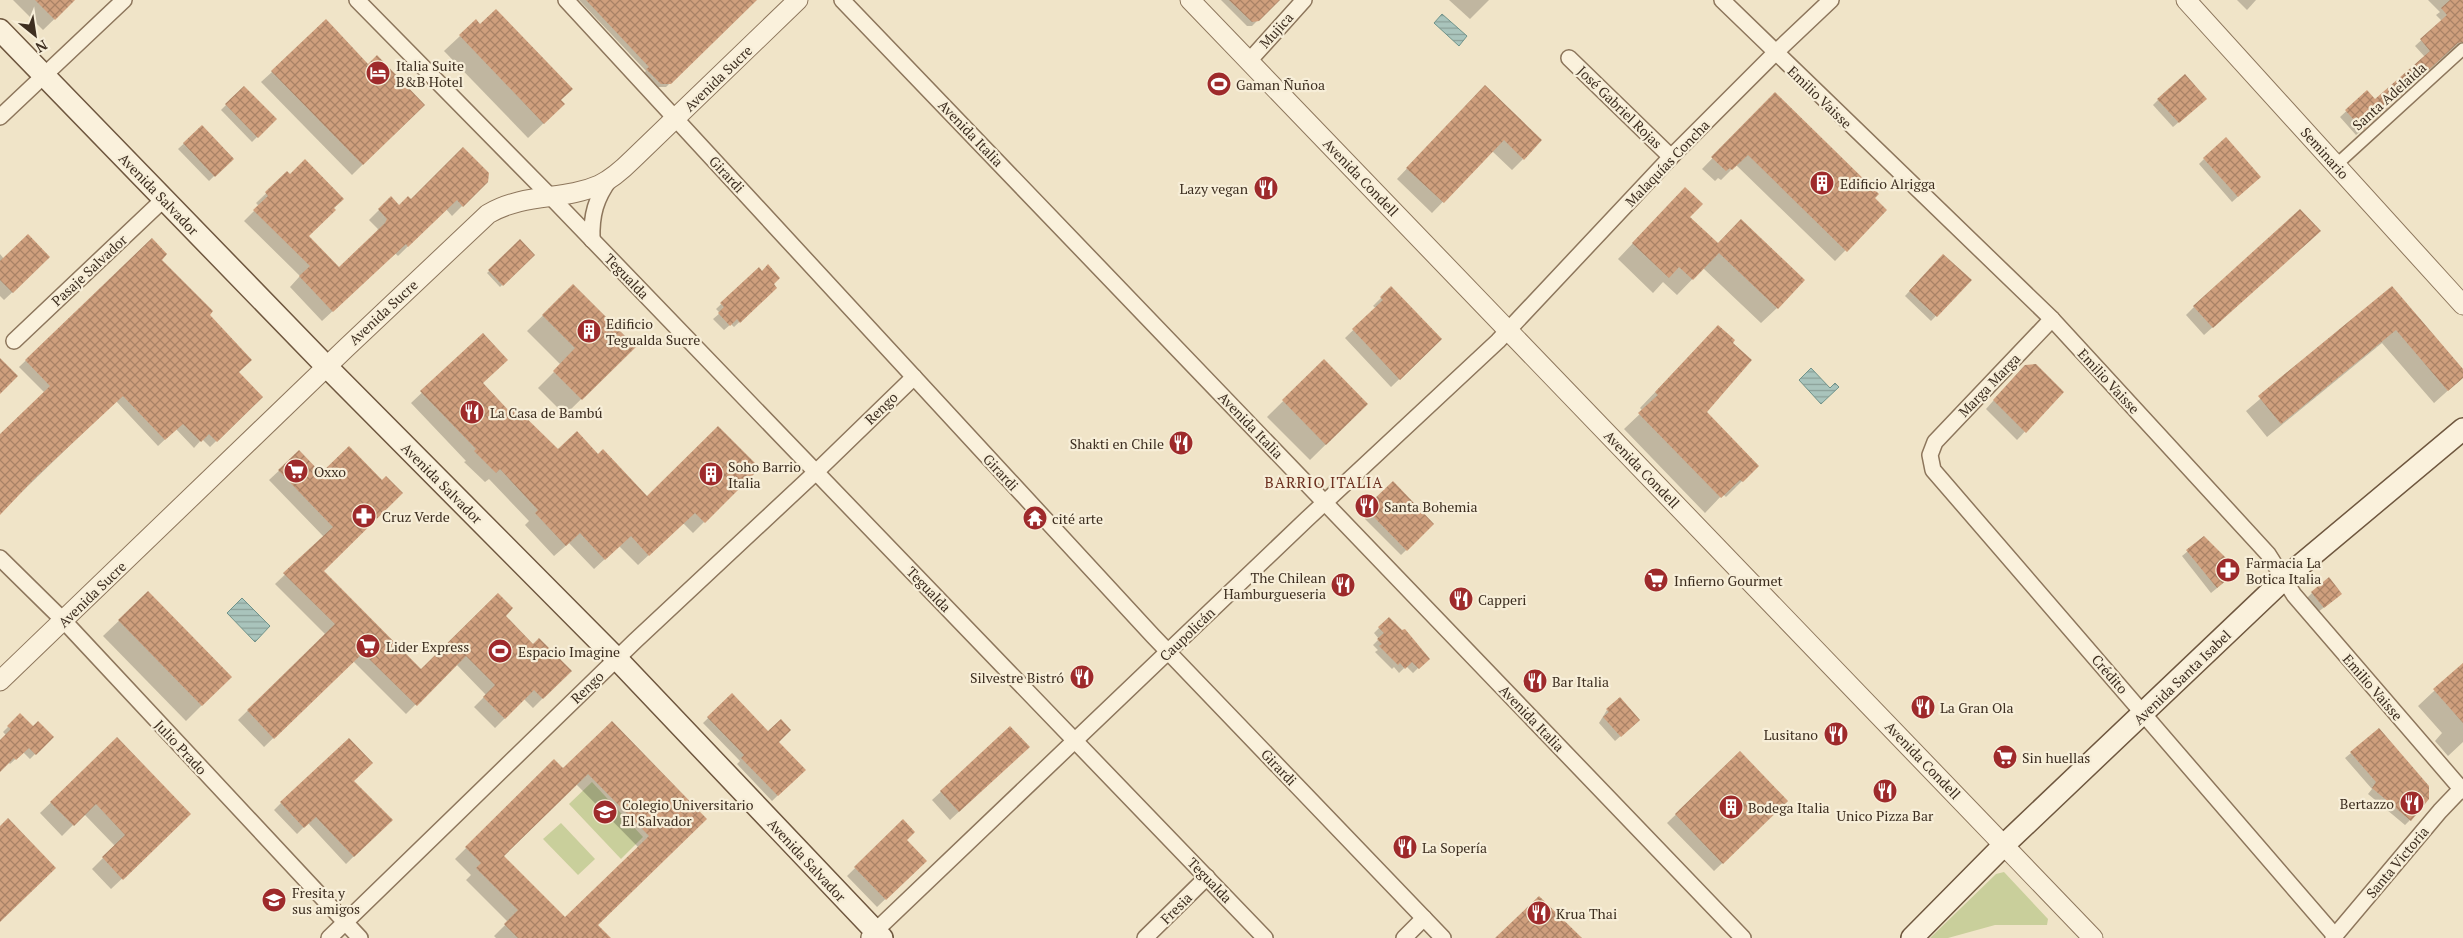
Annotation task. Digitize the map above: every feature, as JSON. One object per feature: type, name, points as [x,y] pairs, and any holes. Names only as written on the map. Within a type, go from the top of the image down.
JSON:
[{"type":"main road","name":"Avenida Salvador","points":[[0,30],[326,366],[616,659],[875,936]]},
{"type":"main road","name":"Avenida Santa Isabel","points":[[1912,938],[2004,845],[2285,578],[2463,429]]},
{"type":"street","points":[[0,117],[124,0]]},
{"type":"street","name":"Tegualda","points":[[357,0],[549,195],[1265,938]]},
{"type":"street","name":"Girardi","points":[[566,0],[1168,652],[1442,938]]},
{"type":"street","name":"Avenida Sucre","points":[[0,681],[326,366],[488,214],[510,203],[589,189],[611,178],[798,0]]},
{"type":"street","name":"Avenida Italia","points":[[842,0],[1743,938]]},
{"type":"street","name":"Avenida Condell","points":[[1190,0],[2093,938]]},
{"type":"street","name":"Mujica","points":[[1249,61],[1304,0]]},
{"type":"street","name":"Emilio Vaisse","points":[[1722,0],[2052,319],[2268,554],[2294,594],[2462,789]]},
{"type":"street","name":"Malaquías Concha","points":[[1509,331],[1671,157],[1775,52],[1831,0]]},
{"type":"street","name":"Seminario","points":[[2186,0],[2463,305]]},
{"type":"street","name":"Santa Adelaida","points":[[2336,165],[2463,49]]},
{"type":"street","name":"José Gabriel Rojas","points":[[1569,58],[1671,157]]},
{"type":"street","points":[[592,240],[591,223],[594,207],[611,178]]},
{"type":"street","name":"Pasaje Salvador","points":[[14,341],[164,199]]},
{"type":"street","name":"Marga Marga","points":[[1930,454],[1935,442],[1947,428],[2052,319]]},
{"type":"street","name":"Caupolicán","points":[[875,936],[1168,652],[1509,331]]},
{"type":"street","name":"Rengo","points":[[329,938],[616,659],[816,472],[914,377]]},
{"type":"street","name":"Crédito","points":[[1930,454],[1933,470],[1943,483],[2144,714],[2334,937]]},
{"type":"street","name":"Julio Prado","points":[[0,558],[64,621],[360,938]]},
{"type":"street","name":"Santa Victoria","points":[[2334,937],[2462,789]]},
{"type":"street","name":"Fresia","points":[[1146,938],[1207,878]]},
{"type":"street","points":[[1404,938],[1424,918]]},
{"type":"green space","points":[[592,782],[643,837],[621,859],[569,804]]},
{"type":"green space","points":[[561,823],[595,859],[578,875],[543,839]]},
{"type":"green space","points":[[2004,872],[2048,919],[2047,925],[1995,925],[1948,938],[1930,938],[1996,874]]},
{"type":"water","points":[[1442,14],[1467,36],[1459,46],[1434,23]]},
{"type":"water","points":[[1811,368],[1830,388],[1835,383],[1839,387],[1821,404],[1799,380]]},
{"type":"water","points":[[242,598],[270,626],[255,642],[227,613]]},
{"type":"building","points":[[35,0],[75,0],[55,20]]},
{"type":"building","points":[[586,0],[757,0],[671,84],[661,84],[646,69],[649,67]]},
{"type":"building","points":[[1229,0],[1280,0],[1259,21],[1252,22]]},
{"type":"building","points":[[2450,0],[2463,0],[2463,42],[2458,43],[2363,130],[2345,110],[2367,90],[2375,99],[2430,51],[2420,39],[2447,15],[2441,8]]},
{"type":"building","points":[[496,9],[573,89],[561,100],[565,104],[544,124],[459,35],[476,19],[480,24]]},
{"type":"building","points":[[326,19],[368,64],[377,55],[425,105],[363,165],[271,71]]},
{"type":"building","points":[[2185,74],[2207,99],[2179,123],[2157,99]]},
{"type":"building","points":[[1485,85],[1542,140],[1524,160],[1504,140],[1444,203],[1406,168]]},
{"type":"building","points":[[244,86],[277,119],[258,138],[225,104]]},
{"type":"building","name":"Edificio Alrigga","points":[[1775,92],[1879,194],[1875,198],[1887,210],[1847,252],[1748,155],[1732,170],[1730,168],[1726,171],[1711,157]]},
{"type":"building","points":[[202,125],[234,159],[215,177],[183,143]]},
{"type":"building","points":[[2226,137],[2261,177],[2238,197],[2203,158]]},
{"type":"building","points":[[463,147],[489,173],[488,182],[463,207],[457,200],[408,247],[406,244],[333,312],[299,276],[310,266],[253,210],[268,196],[265,192],[287,171],[290,174],[305,159],[344,199],[334,208],[336,210],[309,236],[339,267],[385,223],[387,219],[378,209],[391,196],[399,205],[408,196],[411,199]]},
{"type":"building","points":[[1685,187],[1703,204],[1690,217],[1718,243],[1741,219],[1805,280],[1778,309],[1719,253],[1693,280],[1679,267],[1669,278],[1632,243]]},
{"type":"building","points":[[2300,209],[2321,231],[2213,328],[2193,306]]},
{"type":"building","points":[[28,234],[50,257],[13,293],[0,280],[0,261]]},
{"type":"building","points":[[152,238],[167,254],[162,260],[213,311],[210,315],[252,360],[239,372],[263,397],[217,442],[209,434],[201,442],[183,424],[165,440],[123,396],[35,478],[0,515],[0,434],[50,386],[25,360]]},
{"type":"building","points":[[520,239],[535,255],[503,286],[488,270]]},
{"type":"building","points":[[1943,254],[1972,280],[1937,317],[1909,291]]},
{"type":"building","points":[[768,264],[780,278],[774,284],[777,288],[740,323],[737,319],[730,326],[718,313],[724,307],[720,303],[759,267],[762,271]]},
{"type":"building","name":"Edificio Tegualda Sucre","points":[[573,284],[636,347],[582,400],[553,371],[575,348],[542,315]]},
{"type":"building","points":[[1391,286],[1442,339],[1400,380],[1352,329],[1383,300],[1380,297]]},
{"type":"building","points":[[2392,286],[2463,369],[2463,378],[2448,391],[2396,330],[2281,424],[2258,396]]},
{"type":"building","points":[[1718,325],[1735,340],[1733,343],[1752,360],[1707,412],[1759,466],[1743,482],[1740,480],[1721,498],[1638,413],[1658,395],[1655,392]]},
{"type":"building","points":[[483,333],[508,360],[483,383],[511,413],[516,408],[558,449],[577,431],[598,454],[603,449],[647,496],[718,426],[760,468],[705,523],[695,513],[649,556],[631,536],[605,560],[580,533],[566,546],[535,513],[538,510],[500,469],[496,473],[474,451],[476,449],[420,391]]},
{"type":"building","points":[[0,358],[18,376],[0,394]]},
{"type":"building","points":[[1324,359],[1368,404],[1326,445],[1282,400]]},
{"type":"building","points":[[2036,364],[2064,392],[2026,433],[1993,400],[2025,365]]},
{"type":"building","points":[[349,446],[382,480],[386,476],[403,493],[324,571],[421,669],[498,593],[513,608],[506,616],[533,644],[539,638],[572,671],[543,699],[534,690],[505,719],[483,697],[495,685],[466,656],[417,706],[363,653],[274,739],[247,710],[335,624],[283,573],[333,527],[278,470],[299,450],[321,473]]},
{"type":"building","points":[[1393,481],[1434,524],[1407,551],[1370,513],[1370,503]]},
{"type":"building","points":[[2204,536],[2233,565],[2234,574],[2217,588],[2186,550]]},
{"type":"building","points":[[2329,577],[2342,594],[2324,608],[2311,592]]},
{"type":"building","points":[[148,591],[232,677],[202,706],[118,620]]},
{"type":"building","points":[[1389,617],[1402,630],[1405,629],[1430,659],[1419,669],[1412,662],[1405,669],[1400,663],[1398,665],[1379,646],[1382,644],[1377,639],[1384,633],[1378,627]]},
{"type":"building","points":[[2463,663],[2463,723],[2433,689]]},
{"type":"building","points":[[732,693],[768,731],[781,719],[791,730],[779,742],[806,770],[778,796],[741,758],[744,755],[707,717]]},
{"type":"building","points":[[1620,697],[1640,720],[1621,737],[1603,717],[1609,712],[1606,709]]},
{"type":"building","points":[[20,713],[33,726],[38,721],[54,737],[36,755],[29,748],[16,760],[14,758],[0,772],[0,740],[11,729],[7,726]]},
{"type":"building","points":[[612,721],[707,819],[598,925],[611,938],[518,938],[504,924],[518,910],[476,868],[481,863],[465,847],[554,759],[563,768]],"holes":[[[588,774],[649,836],[565,917],[504,856]]]},
{"type":"building","points":[[1010,726],[1030,747],[959,812],[940,791]]},
{"type":"building","points":[[2379,728],[2429,786],[2429,799],[2411,821],[2372,788],[2376,782],[2350,752]]},
{"type":"building","points":[[117,737],[191,814],[123,880],[102,857],[125,835],[96,804],[74,826],[50,802]]},
{"type":"building","points":[[349,738],[373,763],[354,781],[393,820],[354,857],[316,817],[304,828],[280,802]]},
{"type":"building","name":"Bodega Italia","points":[[1740,751],[1788,801],[1723,864],[1675,814]]},
{"type":"building","points":[[8,818],[56,868],[0,922],[0,826]]},
{"type":"building","points":[[903,819],[915,832],[907,840],[927,861],[886,900],[854,867]]},
{"type":"building","name":"Krua Thai","points":[[1539,896],[1582,938],[1495,938]]},
{"type":"place","name":"Italia Suite B&B Hotel","points":[[378,73]]},
{"type":"place","name":"Gaman Ñuñoa","points":[[1219,84]]},
{"type":"place","name":"Edificio Alrigga","points":[[1822,183]]},
{"type":"place","name":"Lazy vegan","points":[[1266,188]]},
{"type":"place","name":"Edificio Tegualda Sucre","points":[[589,331]]},
{"type":"place","name":"La Casa de Bambú","points":[[472,412]]},
{"type":"place","name":"Shakti en Chile","points":[[1181,443]]},
{"type":"place","name":"Oxxo","points":[[296,471]]},
{"type":"place","name":"Soho Barrio Italia","points":[[711,474]]},
{"type":"place","name":"Santa Bohemia","points":[[1367,506]]},
{"type":"place","name":"Cruz Verde","points":[[364,516]]},
{"type":"place","name":"cité arte","points":[[1035,518]]},
{"type":"place","name":"Farmacia La Botica Italia","points":[[2228,570]]},
{"type":"place","name":"Infierno Gourmet","points":[[1656,580]]},
{"type":"place","name":"The Chilean Hamburgueseria","points":[[1343,585]]},
{"type":"place","name":"Capperi","points":[[1461,599]]},
{"type":"place","name":"Lider Express","points":[[368,646]]},
{"type":"place","name":"Espacio Imagine","points":[[500,651]]},
{"type":"place","name":"Silvestre Bistró","points":[[1082,677]]},
{"type":"place","name":"Bar Italia","points":[[1535,681]]},
{"type":"place","name":"La Gran Ola","points":[[1923,707]]},
{"type":"place","name":"Lusitano","points":[[1836,734]]},
{"type":"place","name":"Sin huellas","points":[[2005,757]]},
{"type":"place","name":"Unico Pizza Bar","points":[[1885,791]]},
{"type":"place","name":"Bertazzo","points":[[2412,803]]},
{"type":"place","name":"Bodega Italia","points":[[1731,807]]},
{"type":"place","name":"Colegio Universitario El Salvador","points":[[605,812]]},
{"type":"place","name":"La Sopería","points":[[1405,847]]},
{"type":"place","name":"Fresita y sus amigos","points":[[274,900]]},
{"type":"place","name":"Krua Thai","points":[[1539,913]]},
{"type":"district","name":"BARRIO ITALIA","points":[[1324,482]]}]
